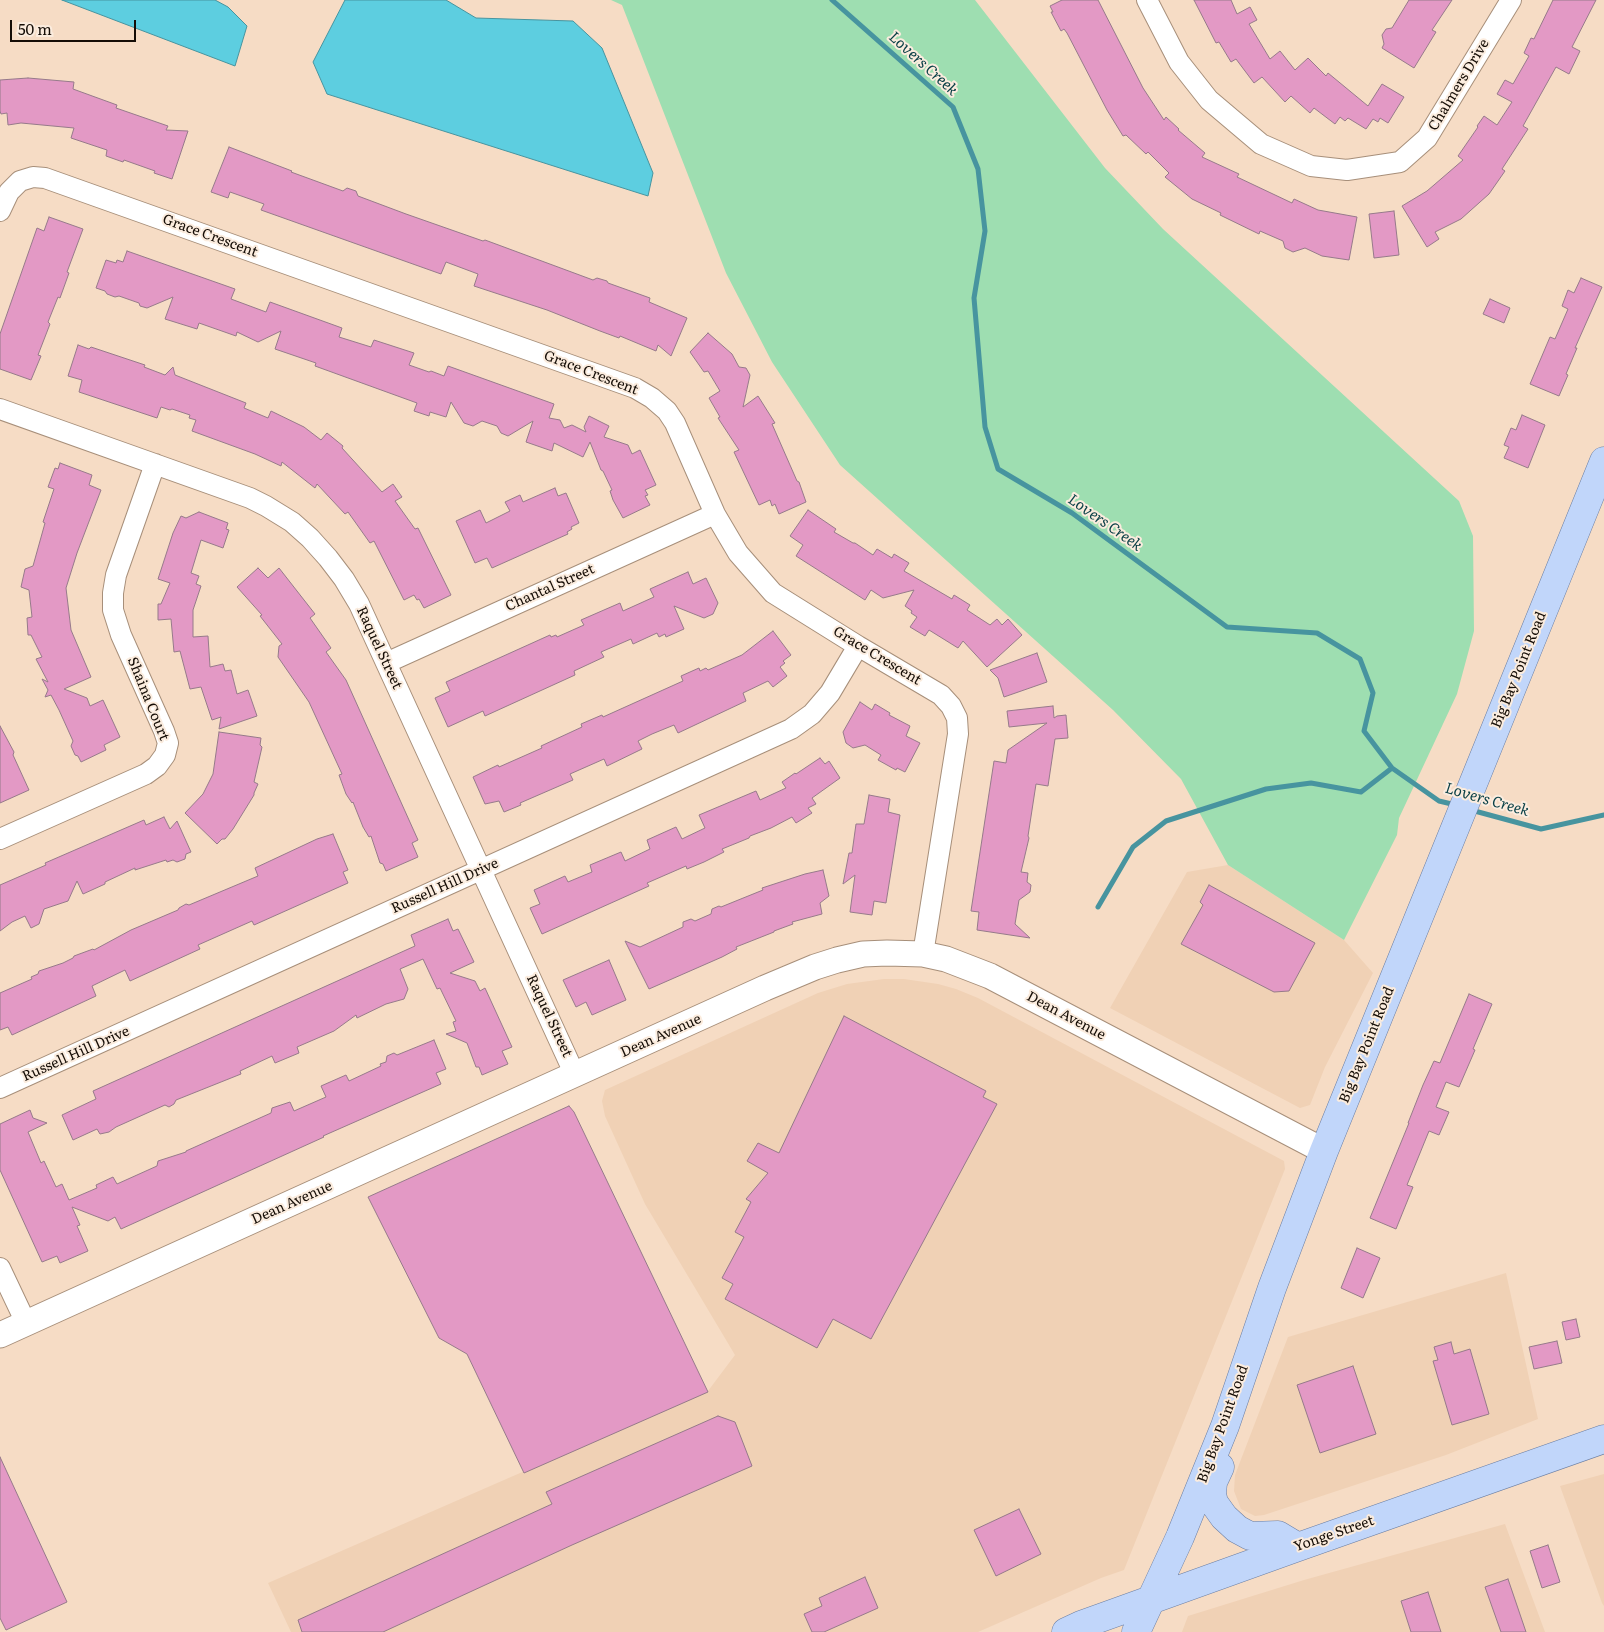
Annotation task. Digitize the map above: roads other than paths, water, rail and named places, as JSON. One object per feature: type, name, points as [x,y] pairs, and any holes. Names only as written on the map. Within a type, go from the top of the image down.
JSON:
[{"type":"main road","name":"Big Bay Point Road","points":[[1136,1632],[1180,1537],[1225,1426],[1272,1288],[1324,1151],[1604,461]]},
{"type":"main road","points":[[1225,1426],[1226,1452],[1213,1482],[1212,1494],[1214,1503],[1224,1517],[1237,1529],[1250,1536],[1278,1535],[1298,1547]]},
{"type":"main road","name":"Yonge Street","points":[[1066,1632],[1298,1547],[1604,1439]]},
{"type":"street","name":"Chalmers Drive","points":[[1146,0],[1179,62],[1209,100],[1261,144],[1311,166],[1347,170],[1400,162],[1427,138],[1511,0]]},
{"type":"street","name":"Grace Crescent","points":[[0,211],[9,192],[20,181],[33,177],[45,178],[635,388],[652,398],[667,411],[675,423],[715,514],[738,553],[774,593],[941,695],[951,706],[957,718],[958,734],[923,954]]},
{"type":"street","name":"Raquel Street","points":[[0,410],[250,498],[292,522],[328,558],[344,579],[359,604],[575,1075]]},
{"type":"street","name":"Shaina Court","points":[[0,839],[146,774],[158,766],[165,755],[168,743],[164,731],[121,635],[113,610],[116,575],[155,464]]},
{"type":"street","name":"Chantal Street","points":[[386,663],[715,514]]},
{"type":"street","name":"Russell Hill Drive","points":[[0,1088],[791,728],[812,714],[830,693],[858,646]]},
{"type":"street","name":"Dean Avenue","points":[[0,1335],[815,967],[863,954],[923,954],[946,959],[990,976],[1324,1151]]},
{"type":"street","points":[[0,1268],[26,1323]]},
{"type":"water","points":[[62,0],[215,0],[228,7],[247,26],[235,66]]},
{"type":"water","points":[[345,0],[446,0],[476,18],[573,21],[602,48],[653,173],[648,196],[327,94],[313,62]]},
{"type":"waterway","name":"Lovers Creek","points":[[832,0],[953,107],[978,169],[985,231],[974,298],[985,427],[998,469],[1072,513],[1227,627],[1317,633],[1360,659],[1373,693],[1364,731],[1392,768],[1439,801],[1456,805]]},
{"type":"waterway","points":[[1098,907],[1133,847],[1166,821],[1266,789],[1311,783],[1361,792],[1392,768]]},
{"type":"waterway","name":"Lovers Creek","points":[[1471,810],[1541,829],[1604,815]]}]
